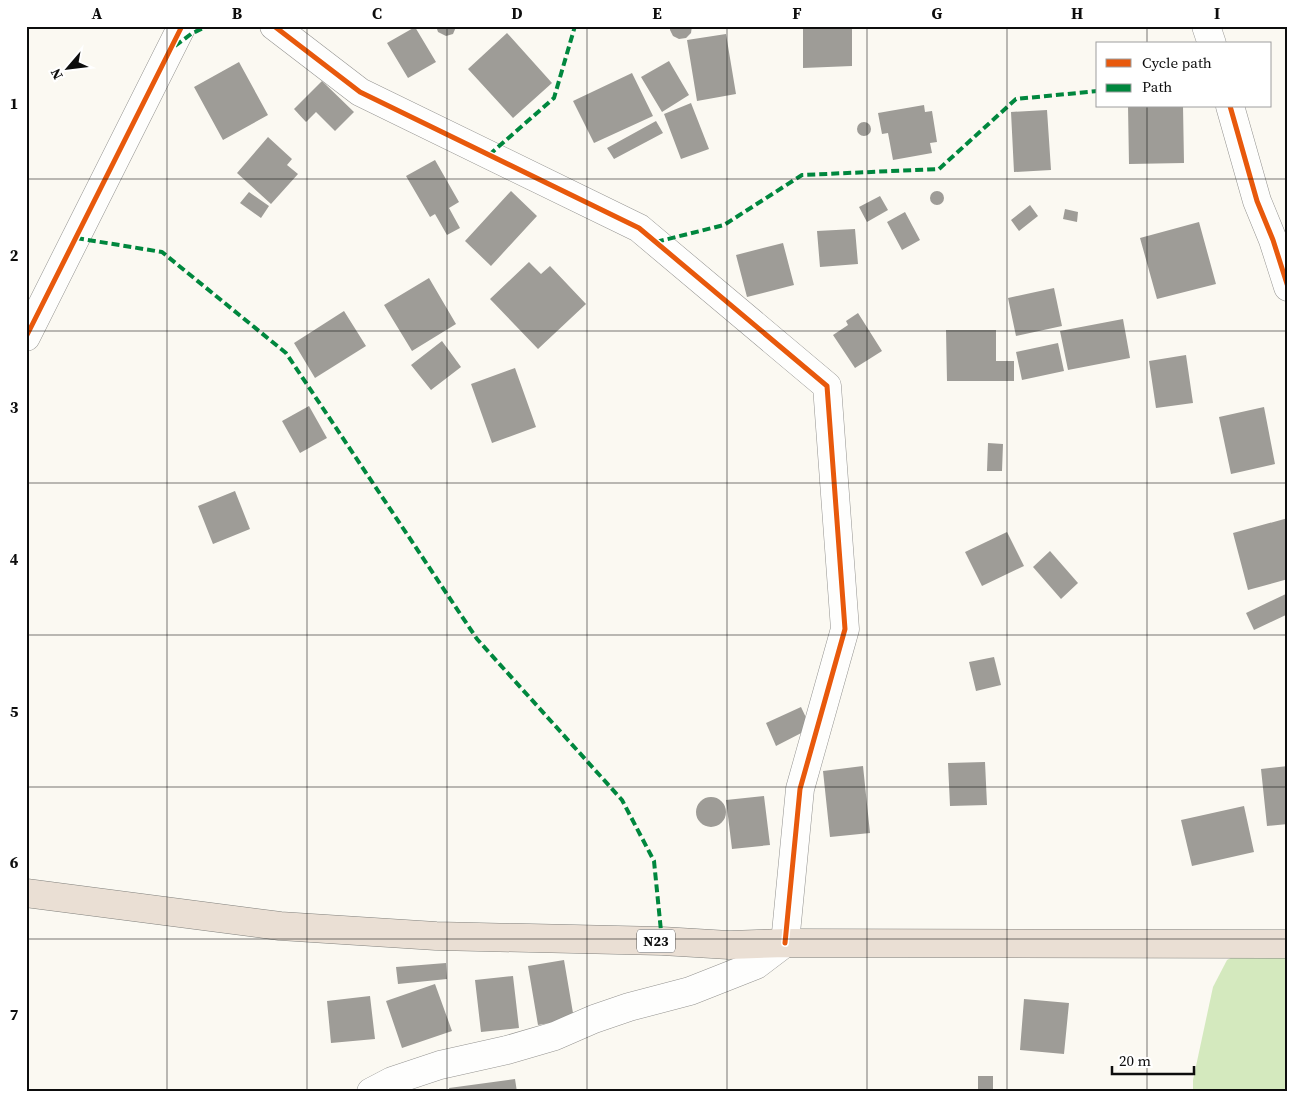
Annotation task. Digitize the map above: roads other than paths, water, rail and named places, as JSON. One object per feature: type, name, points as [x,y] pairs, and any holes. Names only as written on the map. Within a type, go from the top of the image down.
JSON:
[{"type":"highway","name":"N23","points":[[26,893],[280,926],[436,936],[662,941],[729,945],[785,943],[1288,944]]},
{"type":"street","points":[[26,337],[182,26]]},
{"type":"street","points":[[274,26],[360,92],[639,228],[826,386],[845,629],[800,789],[785,943],[756,965],[690,991],[630,1007],[555,1036],[507,1050],[440,1065],[392,1081],[371,1092]]},
{"type":"street","points":[[1206,26],[1211,42]]},
{"type":"street","points":[[1231,108],[1257,201],[1280,250],[1288,287]]}]
